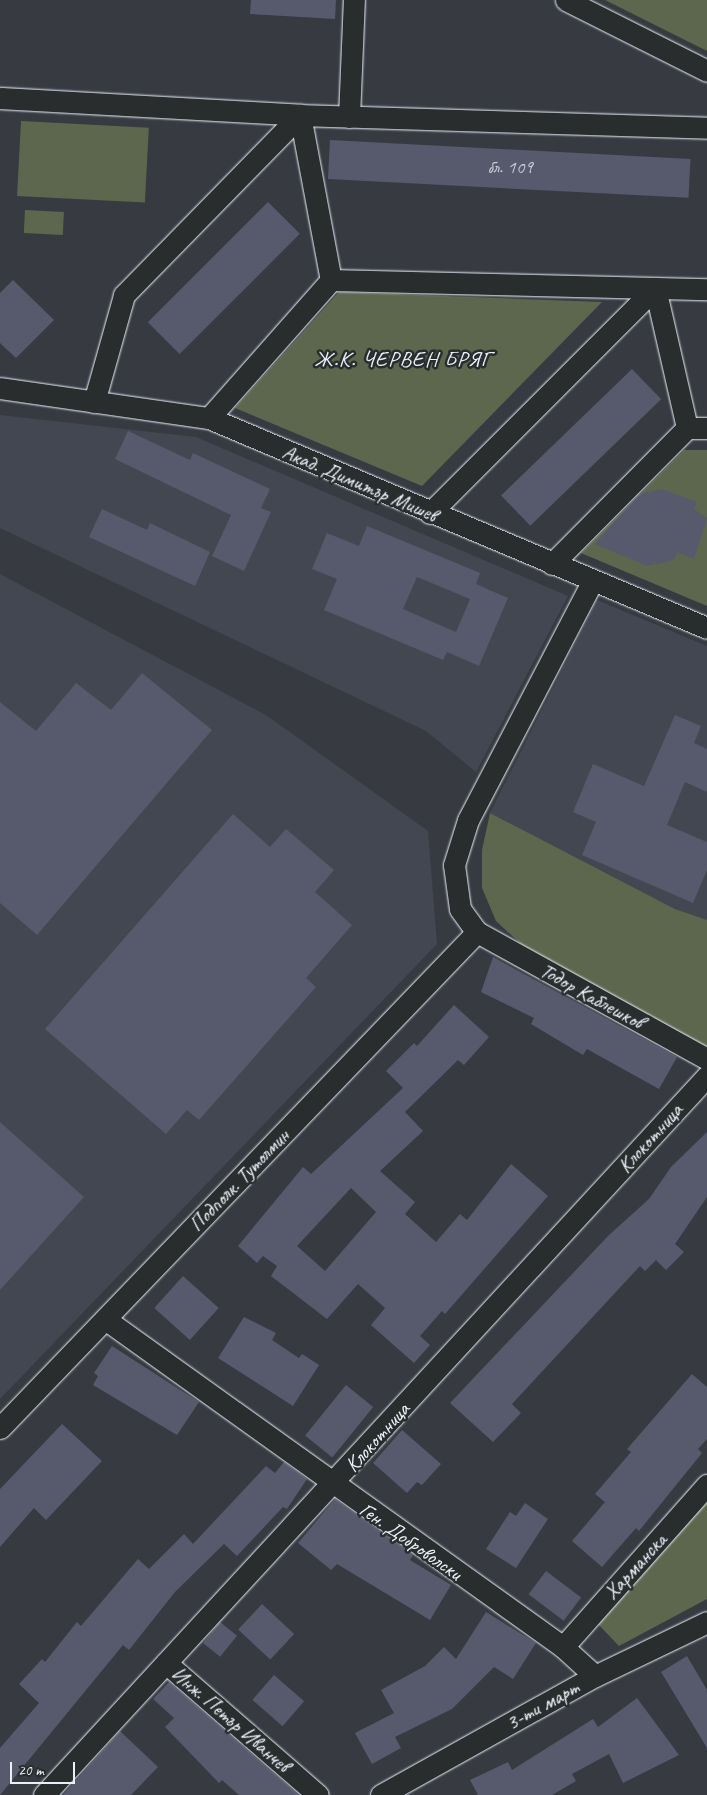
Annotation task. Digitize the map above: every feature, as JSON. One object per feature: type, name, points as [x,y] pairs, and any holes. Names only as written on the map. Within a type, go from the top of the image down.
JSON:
[{"type":"street","points":[[349,117],[354,0]]},
{"type":"street","points":[[566,0],[707,71]]},
{"type":"street","points":[[0,98],[300,115],[707,128]]},
{"type":"street","points":[[300,115],[331,280]]},
{"type":"street","points":[[94,402],[124,294],[300,115]]},
{"type":"street","points":[[209,418],[331,280],[707,289]]},
{"type":"street","points":[[552,564],[697,428],[655,288]]},
{"type":"street","points":[[430,512],[655,288]]},
{"type":"street","name":"Акад. Димитър Мишев","points":[[0,388],[209,418],[592,582],[707,628]]},
{"type":"street","points":[[477,932],[460,909],[454,865],[468,820],[592,582]]},
{"type":"street","name":"Тодор Каблешков","points":[[477,932],[707,1060]]},
{"type":"street","name":"Подполк. Тутолмин","points":[[0,1428],[477,932]]},
{"type":"street","name":"Клокотница","points":[[44,1795],[332,1486],[707,1076]]},
{"type":"street","name":"Ген. Доброволски","points":[[105,1319],[332,1486],[562,1647],[595,1676]]},
{"type":"street","name":"Харманска","points":[[562,1647],[707,1485]]},
{"type":"street","name":"3-ти март","points":[[381,1795],[595,1676],[705,1626]]},
{"type":"street","name":"Инж. Петър Иванчев","points":[[166,1663],[318,1795]]},
{"type":"shaded area","points":[[0,415],[196,437],[568,596],[476,772],[426,731],[0,528]]},
{"type":"shaded area","points":[[0,574],[266,715],[428,831],[437,944],[0,1399]]},
{"type":"shaded area","points":[[597,600],[707,646],[707,920],[675,909],[490,813]]},
{"type":"green space","points":[[605,0],[707,0],[707,51]]},
{"type":"green space","points":[[21,121],[149,128],[145,203],[17,196]]},
{"type":"green space","points":[[25,210],[64,212],[63,235],[24,233]]},
{"type":"green space","points":[[339,292],[602,302],[422,486],[235,408]]},
{"type":"green space","points":[[684,450],[707,450],[707,606],[581,553]]},
{"type":"green space","points":[[490,813],[675,909],[707,920],[707,1047],[523,946],[496,921],[482,888],[482,850]]},
{"type":"green space","points":[[707,1500],[707,1599],[619,1646],[596,1622]]},
{"type":"building","points":[[251,0],[336,0],[335,19],[250,14]]},
{"type":"building","points":[[330,140],[691,159],[688,198],[328,179]]},
{"type":"building","points":[[268,202],[300,234],[180,354],[148,322]]},
{"type":"building","points":[[13,280],[54,320],[16,358],[0,343],[0,293]]},
{"type":"building","points":[[632,369],[661,399],[530,526],[501,495]]},
{"type":"building","points":[[128,431],[190,460],[193,453],[270,489],[261,508],[271,512],[244,571],[212,556],[231,515],[115,459]]},
{"type":"building","points":[[662,489],[697,502],[694,509],[707,518],[694,559],[677,552],[674,560],[647,566],[595,544],[639,494]]},
{"type":"building","points":[[102,509],[147,530],[150,523],[210,552],[195,586],[89,537]]},
{"type":"building","points":[[367,526],[480,573],[476,584],[508,598],[479,666],[447,652],[443,660],[324,610],[337,579],[312,569],[327,533],[359,546]],"holes":[[[417,577],[470,599],[456,632],[403,609]]]},
{"type":"building","points":[[142,673],[212,730],[37,935],[0,903],[0,702],[36,731],[76,683],[111,710]]},
{"type":"building","points":[[675,715],[701,726],[694,743],[707,749],[707,792],[685,782],[667,825],[707,842],[707,870],[693,903],[582,855],[596,822],[573,812],[593,764],[644,786]]},
{"type":"building","points":[[233,814],[270,847],[286,829],[334,870],[315,892],[352,925],[306,978],[316,987],[199,1120],[187,1110],[166,1134],[45,1029]]},
{"type":"building","points":[[493,957],[677,1057],[659,1089],[587,1049],[583,1055],[531,1024],[534,1018],[481,992]]},
{"type":"building","points":[[454,1005],[489,1037],[464,1065],[458,1060],[405,1112],[423,1131],[380,1171],[415,1202],[405,1214],[436,1242],[460,1214],[467,1220],[511,1164],[548,1196],[445,1314],[442,1311],[420,1336],[430,1345],[414,1363],[371,1325],[385,1308],[358,1284],[327,1319],[271,1276],[277,1266],[263,1256],[257,1263],[238,1246],[303,1167],[311,1174],[403,1088],[386,1071],[414,1043],[417,1046]],"holes":[[[351,1188],[376,1212],[325,1271],[297,1246]]]},
{"type":"building","points":[[0,1122],[84,1197],[0,1290]]},
{"type":"building","points":[[707,1132],[707,1197],[675,1244],[684,1252],[666,1270],[656,1260],[645,1271],[640,1266],[512,1404],[521,1413],[493,1442],[450,1403],[609,1235],[649,1199],[671,1167]]},
{"type":"building","points":[[183,1276],[219,1308],[190,1340],[154,1308]]},
{"type":"building","points":[[244,1317],[276,1333],[272,1340],[299,1358],[302,1354],[319,1365],[293,1406],[218,1358]]},
{"type":"building","points":[[112,1346],[199,1402],[177,1435],[93,1385],[98,1376],[94,1373]]},
{"type":"building","points":[[692,1374],[707,1387],[707,1439],[698,1449],[702,1453],[639,1531],[636,1528],[602,1567],[572,1541],[605,1502],[595,1494],[631,1452],[627,1449]]},
{"type":"building","points":[[346,1385],[373,1407],[332,1458],[305,1436]]},
{"type":"building","points":[[62,1424],[102,1461],[46,1520],[34,1508],[0,1547],[0,1489]]},
{"type":"building","points":[[402,1430],[441,1464],[422,1485],[417,1482],[407,1493],[373,1463]]},
{"type":"building","points":[[284,1462],[307,1479],[287,1509],[283,1507],[237,1556],[224,1544],[175,1592],[129,1650],[123,1645],[0,1795],[0,1748],[39,1703],[19,1684],[42,1659],[45,1662],[77,1622],[81,1626],[138,1559],[149,1569],[184,1534],[193,1544],[266,1466],[275,1473]]},
{"type":"building","points":[[335,1499],[413,1555],[410,1560],[451,1585],[430,1620],[337,1564],[331,1570],[298,1543]]},
{"type":"building","points":[[525,1503],[548,1519],[516,1568],[486,1549],[510,1512],[516,1516]]},
{"type":"building","points":[[546,1571],[581,1597],[564,1621],[529,1594]]},
{"type":"building","points":[[262,1604],[294,1634],[270,1660],[238,1630]]},
{"type":"building","points":[[486,1612],[536,1643],[513,1679],[494,1667],[452,1709],[395,1737],[401,1748],[372,1764],[355,1733],[394,1713],[381,1690],[425,1666],[444,1647],[456,1659]]},
{"type":"building","points":[[220,1622],[237,1636],[220,1657],[203,1643]]},
{"type":"building","points":[[687,1656],[707,1690],[707,1748],[661,1672]]},
{"type":"building","points":[[274,1675],[304,1701],[283,1726],[252,1700]]},
{"type":"building","points":[[169,1682],[299,1795],[239,1795],[222,1780],[219,1783],[165,1727],[174,1718],[153,1699]]},
{"type":"building","points":[[637,1698],[679,1755],[623,1783],[609,1754],[572,1774],[576,1781],[552,1795],[478,1795],[470,1780],[508,1762],[512,1770],[593,1719],[598,1727]]},
{"type":"building","points":[[120,1731],[158,1767],[131,1795],[63,1795]]},
{"type":"district","name":"Ж.К. ЧЕРВЕН БРЯГ","points":[[403,360]]}]
